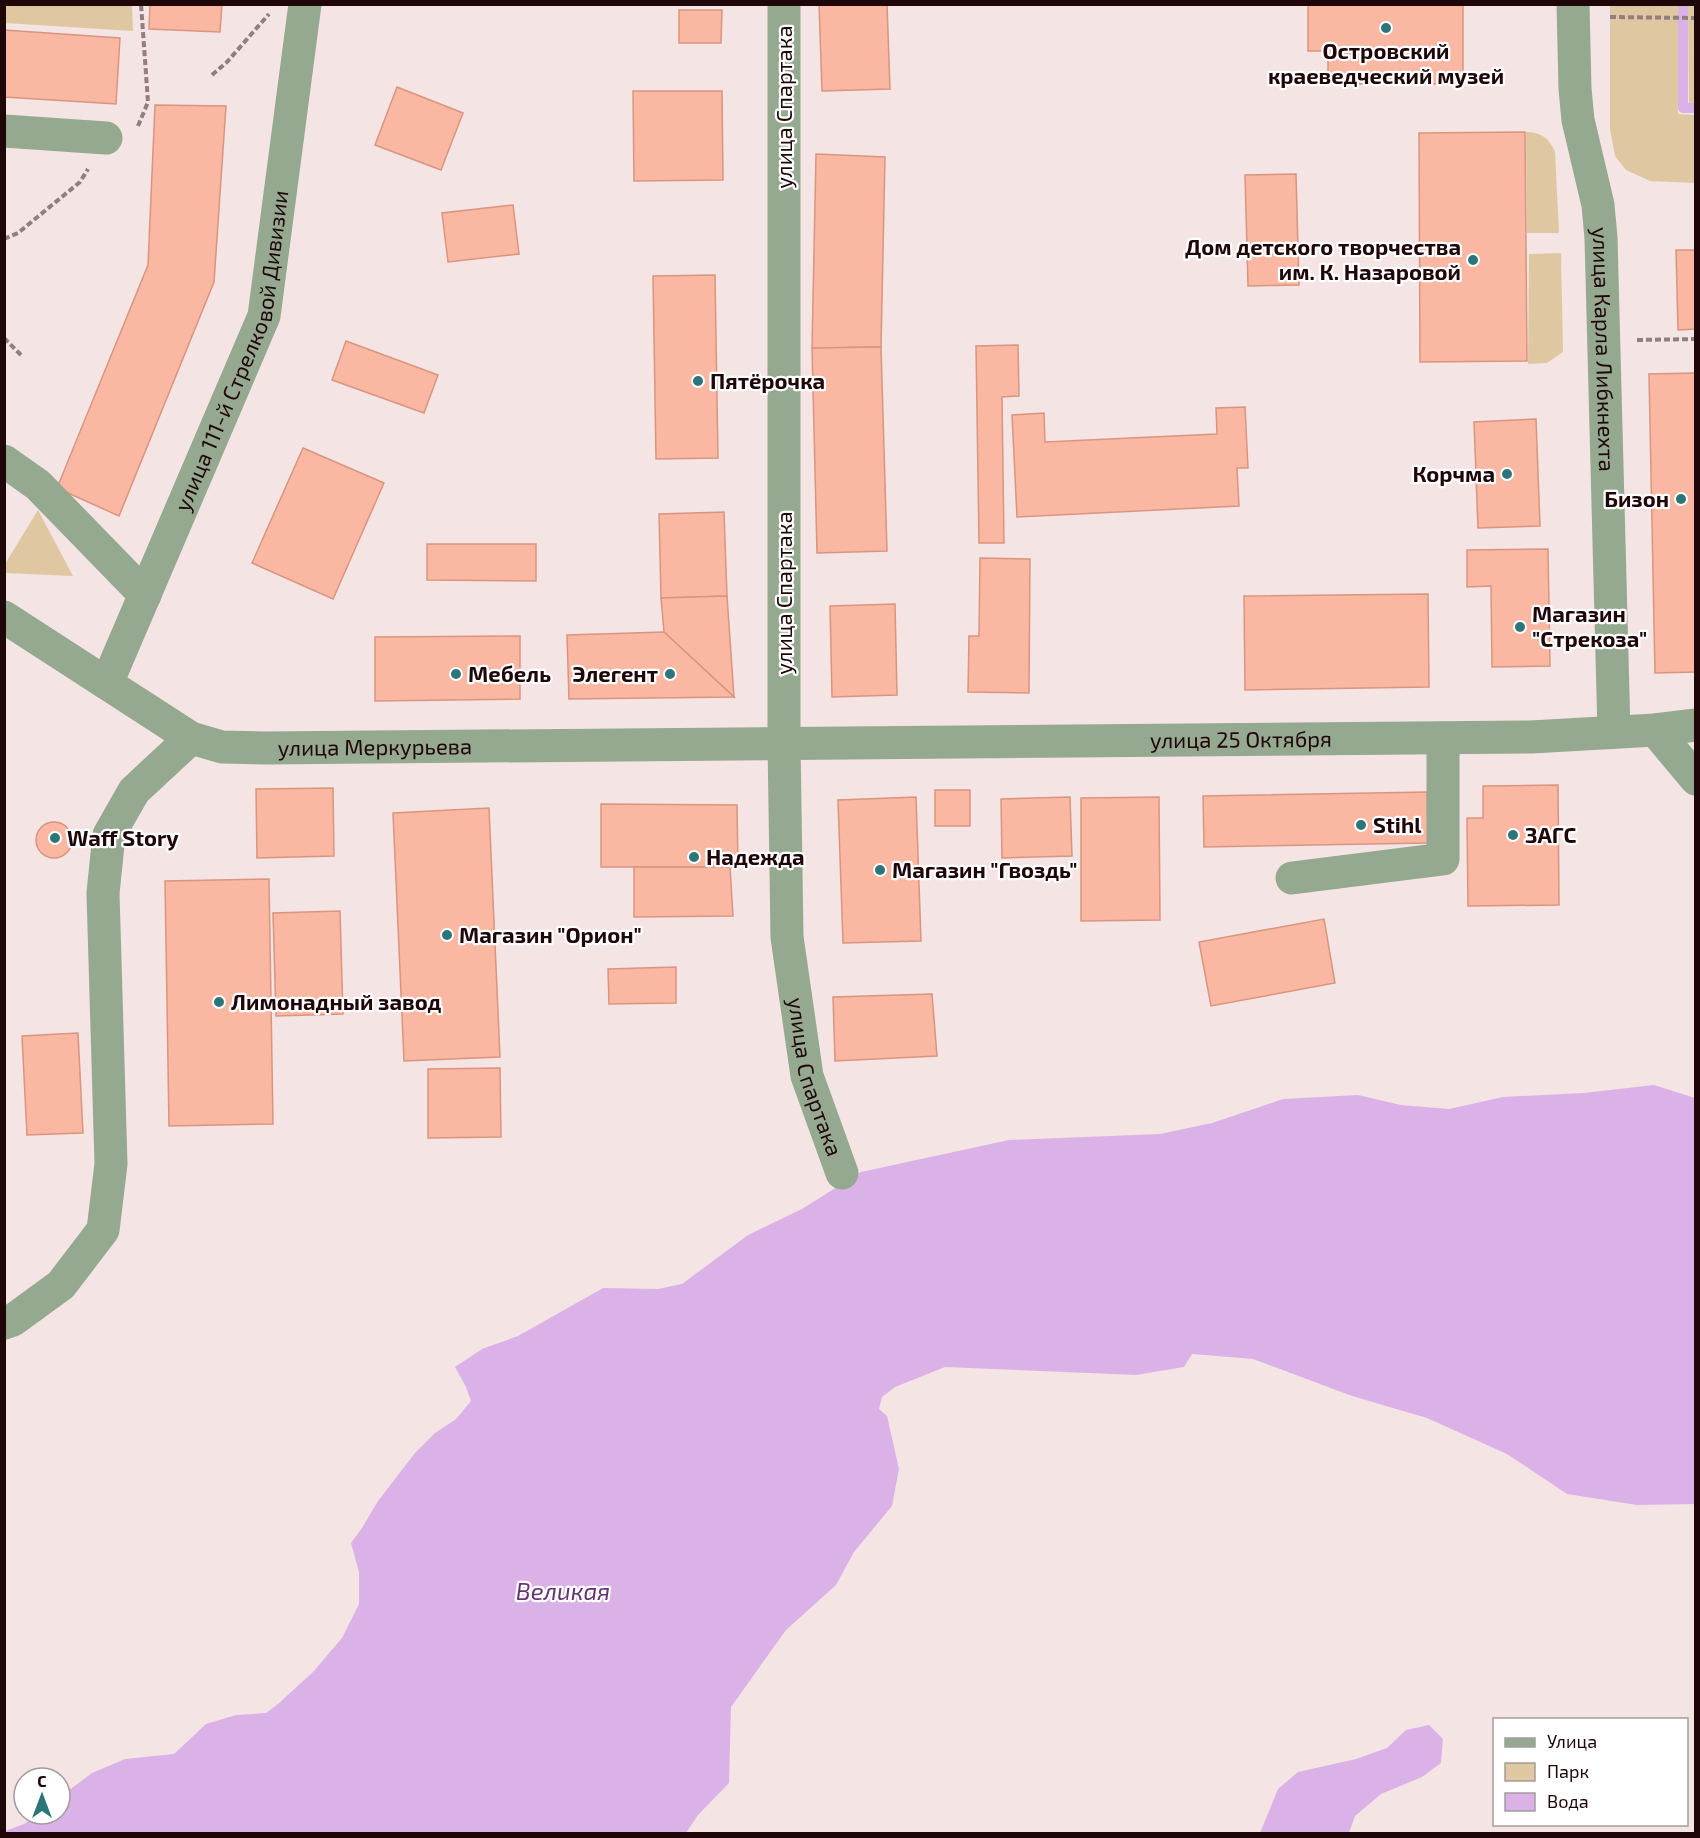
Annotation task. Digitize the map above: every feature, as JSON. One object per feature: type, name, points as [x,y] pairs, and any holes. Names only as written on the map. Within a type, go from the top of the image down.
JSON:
[{"type":"street","name":"улица Спартака","points":[[784,4],[783,742],[787,937],[807,1076],[842,1173]]},
{"type":"street","name":"улица Карла Либкнехта","points":[[1573,4],[1578,120],[1598,206],[1601,238],[1614,732]]},
{"type":"street","name":"улица 111-й Стрелковой Дивизии","points":[[107,683],[264,316],[290,6]]},
{"type":"street","points":[[4,131],[106,138]]},
{"type":"street","points":[[4,462],[38,485],[145,595]]},
{"type":"street","name":"улица Меркурьева","points":[[4,617],[191,738],[222,747],[783,742]]},
{"type":"street","name":"улица 25 Октября","points":[[783,742],[1531,737],[1655,730],[1695,725]]},
{"type":"street","points":[[1655,730],[1695,778]]},
{"type":"street","points":[[4,1323],[13,1320],[61,1286],[103,1230],[111,1164],[103,893],[108,835],[134,791],[191,738]]},
{"type":"street","points":[[1292,878],[1443,859],[1443,738]]},
{"type":"path","points":[[212,75],[290,6]]},
{"type":"path","points":[[1610,17],[1695,18]]},
{"type":"path","points":[[4,338],[23,357]]},
{"type":"path","points":[[1604,341],[1695,339]]},
{"type":"green space","points":[[4,5],[132,5],[133,31],[5,23]]},
{"type":"green space","points":[[1610,5],[1678,5],[1678,114],[1695,115],[1695,183],[1650,181],[1626,170],[1615,156],[1610,129]]},
{"type":"green space","points":[[1688,5],[1695,5],[1695,108],[1689,108]]},
{"type":"green space","points":[[1526,132],[1544,137],[1555,152],[1559,233],[1527,233]]},
{"type":"green space","points":[[1561,253],[1563,352],[1547,363],[1528,364],[1529,254]]},
{"type":"green space","points":[[38,510],[73,576],[5,573],[5,564]]},
{"type":"water","name":"Великая","points":[[1654,1085],[1695,1098],[1695,1504],[1637,1505],[1567,1494],[1507,1454],[1427,1418],[1352,1396],[1253,1359],[1192,1354],[1184,1367],[1136,1375],[945,1367],[895,1387],[882,1397],[879,1409],[887,1416],[899,1469],[892,1506],[854,1552],[836,1585],[786,1630],[731,1707],[729,1783],[698,1815],[686,1833],[5,1834],[5,1831],[19,1826],[72,1826],[72,1788],[92,1773],[125,1759],[174,1754],[206,1724],[236,1715],[266,1713],[278,1704],[313,1672],[342,1638],[359,1604],[359,1572],[351,1543],[378,1501],[415,1453],[435,1433],[456,1419],[471,1401],[455,1367],[482,1349],[518,1336],[603,1288],[658,1289],[682,1284],[748,1235],[802,1209],[861,1172],[1009,1140],[1160,1134],[1212,1123],[1283,1099],[1358,1095],[1401,1105],[1449,1109],[1503,1097],[1584,1093]]},
{"type":"water","points":[[1429,1725],[1443,1739],[1441,1763],[1422,1777],[1381,1794],[1355,1816],[1349,1833],[1260,1833],[1278,1789],[1298,1772],[1356,1759],[1387,1748],[1406,1730]]},
{"type":"building","points":[[150,4],[222,4],[220,32],[149,29]]},
{"type":"building","points":[[819,4],[887,4],[890,89],[822,91]]},
{"type":"building","name":"Островский краеведческий музей","points":[[1308,4],[1463,4],[1463,84],[1328,84],[1328,51],[1308,51]]},
{"type":"building","points":[[679,10],[722,10],[721,43],[679,43]]},
{"type":"building","points":[[4,30],[120,38],[116,104],[4,97]]},
{"type":"building","points":[[397,87],[463,113],[441,170],[375,145]]},
{"type":"building","points":[[633,91],[722,91],[723,180],[634,181]]},
{"type":"building","points":[[155,105],[226,106],[214,282],[119,516],[57,488],[148,265]]},
{"type":"building","name":"Дом детского творчества им. К. Назаровой","points":[[1525,132],[1527,361],[1420,362],[1419,133]]},
{"type":"building","points":[[816,154],[885,157],[881,347],[812,348]]},
{"type":"building","points":[[1296,174],[1299,285],[1248,286],[1245,175]]},
{"type":"building","points":[[513,205],[519,254],[448,262],[442,213]]},
{"type":"building","points":[[1676,250],[1696,250],[1696,329],[1678,330]]},
{"type":"building","points":[[715,275],[718,458],[656,459],[653,276]]},
{"type":"building","points":[[346,341],[438,375],[424,413],[332,380]]},
{"type":"building","points":[[1018,345],[1019,396],[1002,397],[1004,543],[979,543],[976,346]]},
{"type":"building","points":[[881,347],[887,551],[817,553],[812,348]]},
{"type":"building","points":[[1696,373],[1696,672],[1655,673],[1649,374]]},
{"type":"building","points":[[1245,407],[1248,468],[1237,468],[1239,506],[1017,517],[1012,415],[1044,413],[1045,442],[1217,434],[1216,408]]},
{"type":"building","name":"Корчма","points":[[1536,419],[1540,526],[1478,528],[1474,422]]},
{"type":"building","points":[[303,448],[384,483],[333,599],[252,563]]},
{"type":"building","points":[[724,512],[727,596],[661,598],[659,514]]},
{"type":"building","points":[[427,544],[536,544],[536,581],[427,580]]},
{"type":"building","name":"Магазин \"Стрекоза\"","points":[[1548,549],[1550,666],[1492,667],[1491,586],[1467,587],[1467,550]]},
{"type":"building","points":[[980,558],[1030,559],[1029,693],[968,692],[969,636],[979,636]]},
{"type":"building","points":[[1428,594],[1429,687],[1245,690],[1244,596]]},
{"type":"building","points":[[727,596],[734,697],[664,632],[661,598]]},
{"type":"building","points":[[895,604],[897,695],[832,697],[830,606]]},
{"type":"building","points":[[664,632],[734,697],[569,699],[567,635]]},
{"type":"building","points":[[520,636],[520,699],[375,701],[375,637]]},
{"type":"building","points":[[1558,785],[1559,905],[1468,906],[1467,818],[1483,818],[1483,786]]},
{"type":"building","points":[[333,788],[334,856],[257,858],[256,789]]},
{"type":"building","points":[[935,790],[970,790],[970,826],[935,826]]},
{"type":"building","points":[[1427,792],[1428,843],[1204,847],[1203,796]]},
{"type":"building","name":"Магазин \"Гвоздь\"","points":[[916,797],[921,941],[843,943],[838,800]]},
{"type":"building","points":[[1070,797],[1072,856],[1002,858],[1001,799]]},
{"type":"building","points":[[1159,797],[1160,920],[1081,921],[1081,798]]},
{"type":"building","points":[[601,804],[737,805],[738,867],[601,867]]},
{"type":"building","name":"Магазин \"Орион\"","points":[[489,808],[500,1057],[404,1061],[393,813]]},
{"type":"building","points":[[54,822],[67,827],[72,840],[67,853],[54,858],[41,853],[36,840],[41,827]]},
{"type":"building","points":[[634,867],[730,867],[733,916],[634,917]]},
{"type":"building","name":"Лимонадный завод","points":[[269,879],[273,1124],[169,1126],[165,881]]},
{"type":"building","points":[[340,911],[343,1014],[276,1016],[273,913]]},
{"type":"building","points":[[1324,919],[1335,983],[1211,1006],[1199,942]]},
{"type":"building","points":[[676,967],[676,1003],[609,1004],[608,969]]},
{"type":"building","points":[[932,994],[937,1056],[835,1061],[833,997]]},
{"type":"building","points":[[78,1033],[83,1133],[27,1135],[22,1036]]},
{"type":"building","points":[[500,1068],[501,1137],[428,1138],[428,1069]]},
{"type":"waterway","points":[[1683,4],[1683,108],[1696,108]]},
{"type":"place","name":"Островский краеведческий музей","points":[[1386,28]]},
{"type":"place","name":"Дом детского творчества им. К. Назаровой","points":[[1473,260]]},
{"type":"place","name":"Пятёрочка","points":[[698,381]]},
{"type":"place","name":"Корчма","points":[[1507,474]]},
{"type":"place","name":"Бизон","points":[[1681,499]]},
{"type":"place","name":"Магазин \"Стрекоза\"","points":[[1520,627]]},
{"type":"place","name":"Мебель","points":[[456,674]]},
{"type":"place","name":"Элегент","points":[[670,674]]},
{"type":"place","name":"Stihl","points":[[1361,825]]},
{"type":"place","name":"ЗАГС","points":[[1513,835]]},
{"type":"place","name":"Waff Story","points":[[55,838]]},
{"type":"place","name":"Надежда","points":[[694,857]]},
{"type":"place","name":"Магазин \"Гвоздь\"","points":[[880,870]]},
{"type":"place","name":"Магазин \"Орион\"","points":[[447,935]]},
{"type":"place","name":"Лимонадный завод","points":[[219,1002]]}]
